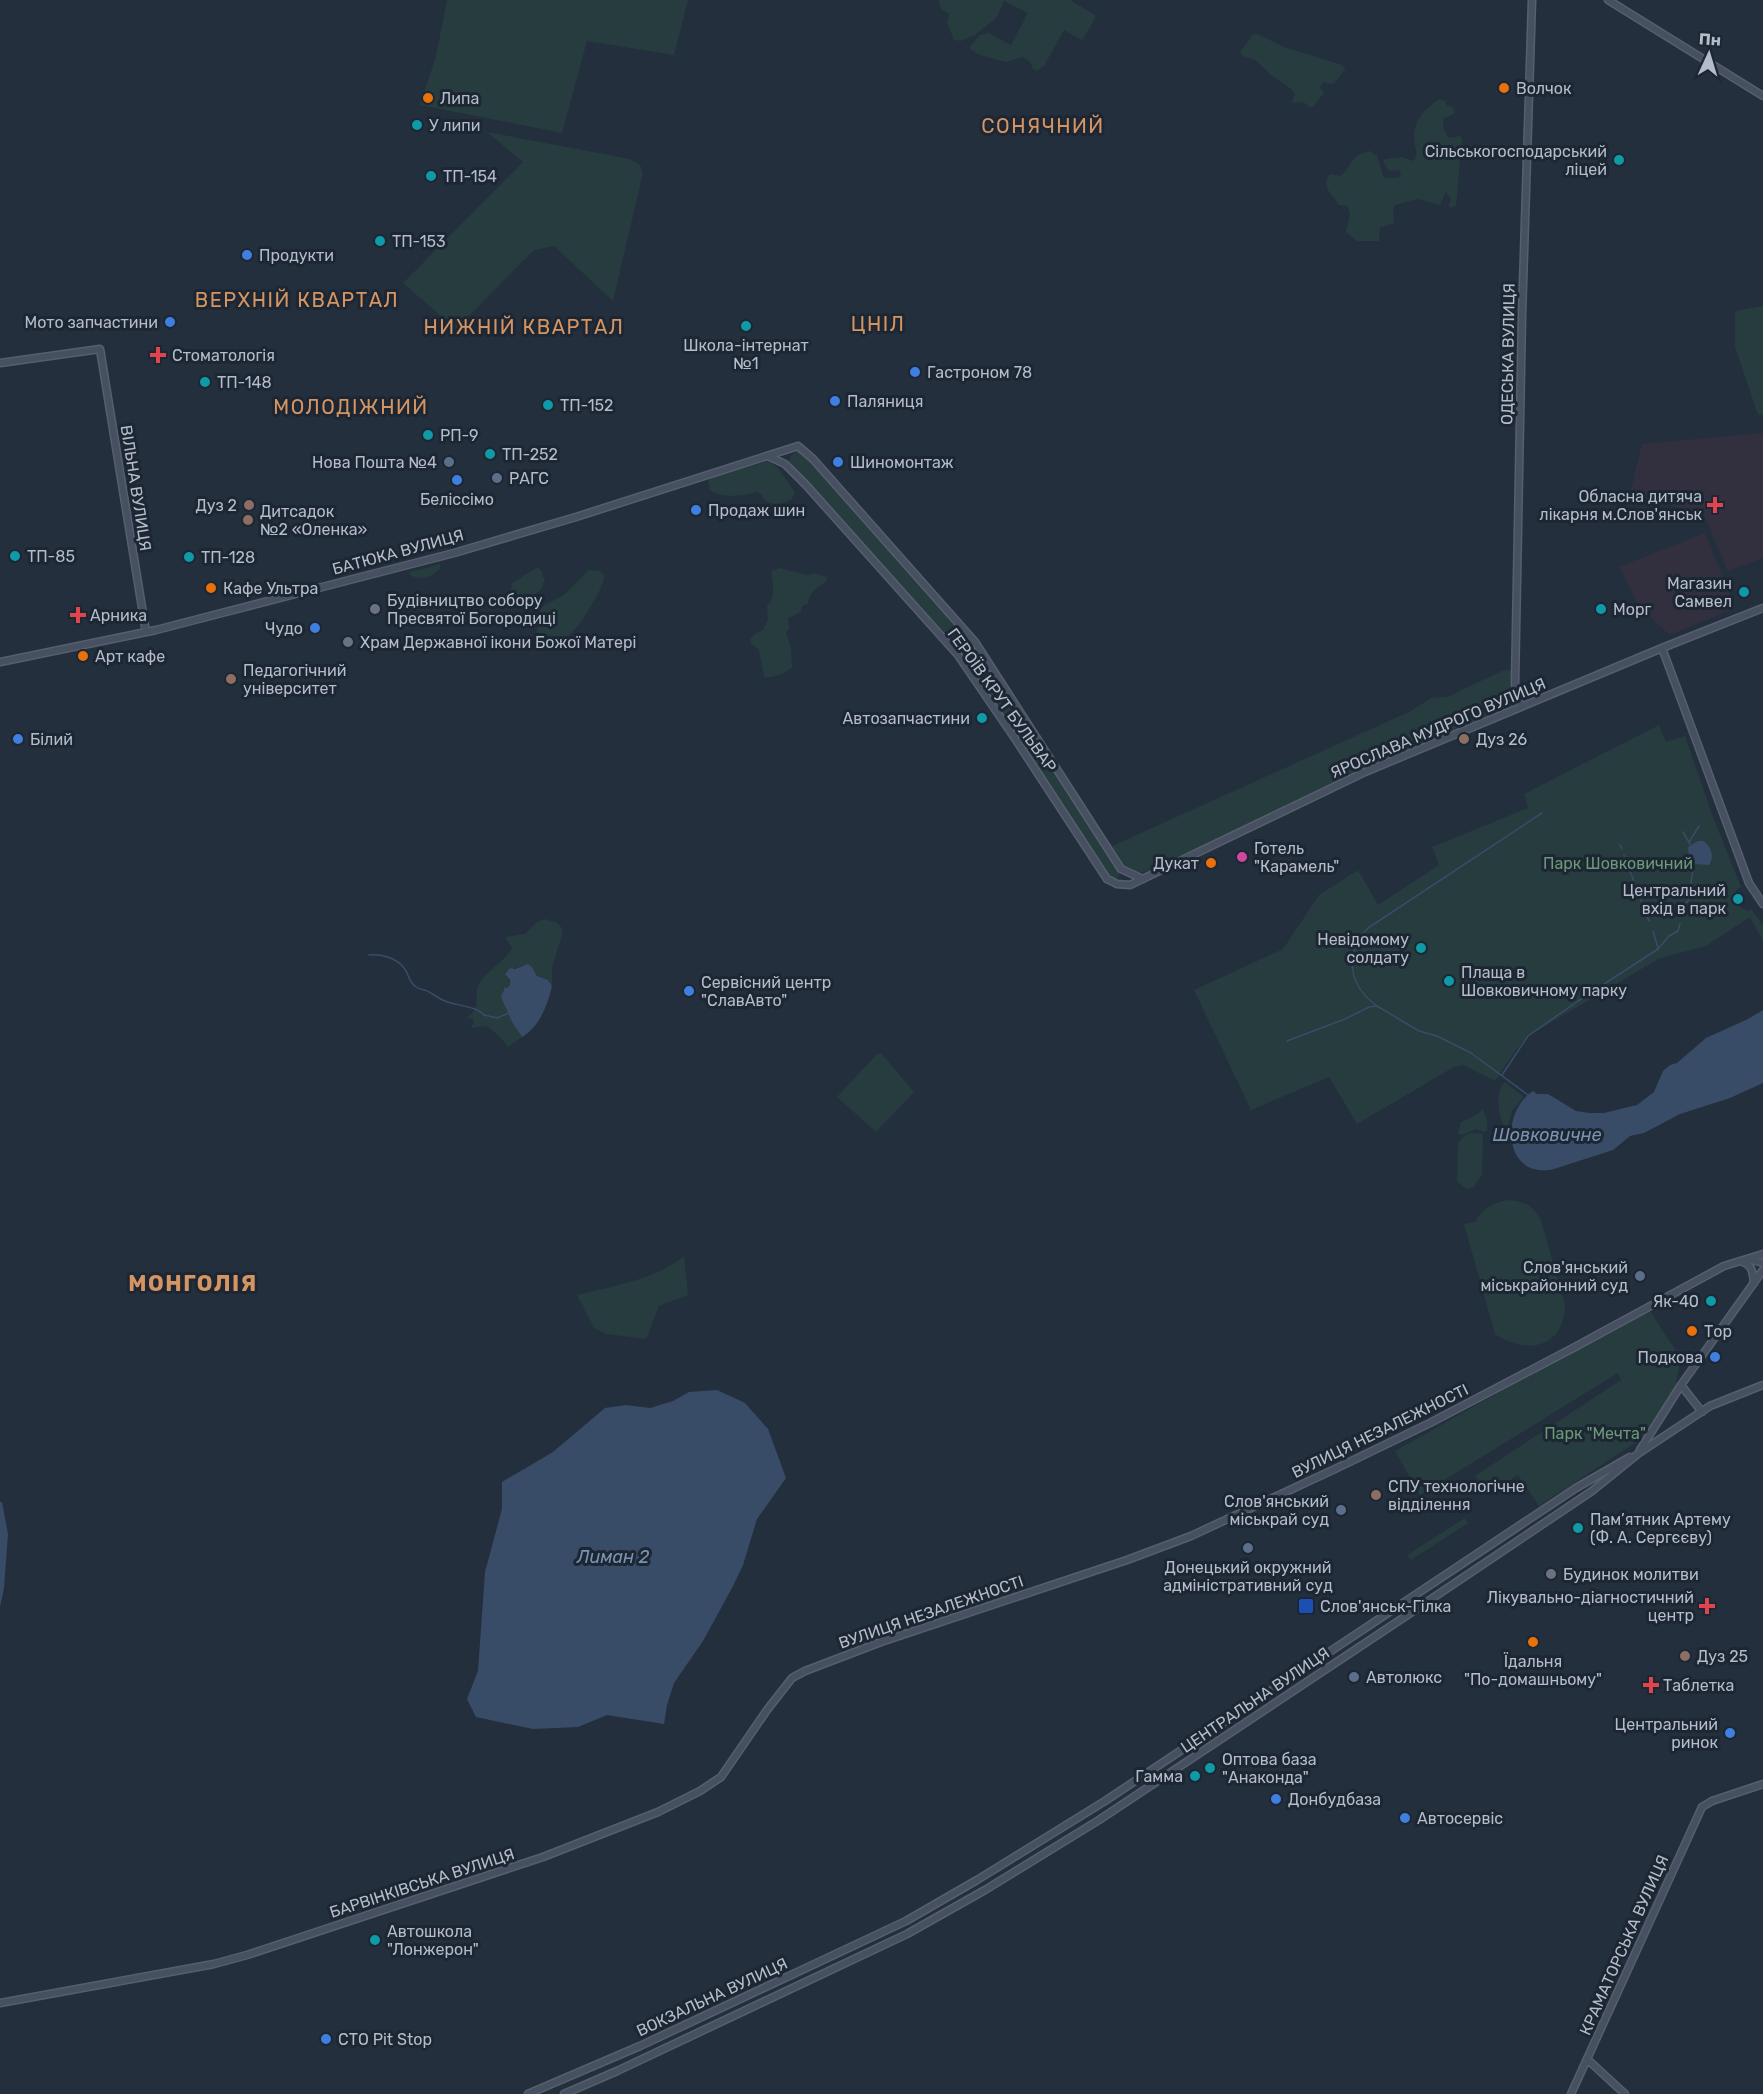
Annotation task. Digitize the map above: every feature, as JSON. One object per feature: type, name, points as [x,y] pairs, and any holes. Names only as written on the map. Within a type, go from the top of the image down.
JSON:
[{"type":"street","name":"ОДЕСЬКА ВУЛИЦЯ","points":[[1521,707],[1515,684],[1522,316],[1532,0]]},
{"type":"street","points":[[1608,0],[1763,96]]},
{"type":"street","name":"ВІЛЬНА ВУЛИЦЯ","points":[[0,363],[100,349],[146,632]]},
{"type":"street","name":"БАТЮКА ВУЛИЦЯ","points":[[0,662],[146,632],[454,553],[576,517],[798,446]]},
{"type":"street","name":"ГЕРОЇВ КРУТ БУЛЬВАР","points":[[798,446],[820,467],[975,642],[1119,867],[1130,875],[1143,879]]},
{"type":"street","name":"ГЕРОЇВ КРУТ БУЛЬВАР","points":[[768,456],[785,464],[806,485],[958,655],[1028,756],[1107,879],[1117,884],[1130,885]]},
{"type":"street","name":"ЯРОСЛАВА МУДРОГО ВУЛИЦЯ","points":[[1130,885],[1365,772],[1763,608]]},
{"type":"street","points":[[1662,648],[1749,883],[1763,904]]},
{"type":"street","name":"ВУЛИЦЯ НЕЗАЛЕЖНОСТІ","points":[[792,1678],[822,1663],[881,1642],[1127,1560],[1191,1536],[1430,1423],[1724,1266],[1763,1254]]},
{"type":"street","points":[[1748,1258],[1763,1263]]},
{"type":"street","points":[[1639,1453],[1681,1384],[1763,1270],[1751,1268],[1740,1261]]},
{"type":"street","points":[[1751,1268],[1754,1284]]},
{"type":"street","points":[[1681,1384],[1702,1412]]},
{"type":"street","name":"ЦЕНТРАЛЬНА ВУЛИЦЯ","points":[[873,1950],[907,1935],[1099,1820],[1592,1491],[1639,1453],[1710,1406],[1763,1385]]},
{"type":"street","name":"ЦЕНТРАЛЬНА ВУЛИЦЯ","points":[[906,1921],[998,1868],[1105,1801],[1576,1488],[1617,1463],[1639,1453]]},
{"type":"street","name":"БАРВІНКІВСЬКА ВУЛИЦЯ","points":[[0,2003],[236,1958],[543,1857],[641,1820],[700,1791],[721,1777],[792,1678]]},
{"type":"street","name":"КРАМАТОРСЬКА ВУЛИЦЯ","points":[[1571,2094],[1702,1807],[1712,1801],[1763,1784]]},
{"type":"street","name":"ВОКЗАЛЬНА ВУЛИЦЯ","points":[[528,2094],[640,2046],[906,1921]]},
{"type":"street","name":"ВОКЗАЛЬНА ВУЛИЦЯ","points":[[564,2094],[648,2057],[873,1950]]},
{"type":"street","points":[[1587,2059],[1625,2094]]},
{"type":"shaded area","name":"Обласна дитяча лікарня м.Слов'янськ","points":[[1763,433],[1763,558],[1728,571],[1704,515],[1630,494],[1642,444]]},
{"type":"shaded area","points":[[1705,533],[1735,608],[1670,635],[1640,608],[1619,567]]},
{"type":"green space","points":[[447,0],[688,0],[674,55],[587,41],[562,133],[420,105],[436,56]]},
{"type":"green space","points":[[938,0],[1070,0],[1095,15],[1095,19],[1082,40],[1064,30],[1044,66],[1037,71],[1033,69],[1030,62],[1022,57],[1006,62],[980,55],[971,50],[970,46],[980,35],[989,33],[1011,45],[1028,13],[1004,1],[996,18],[975,35],[961,41],[954,40],[947,23],[949,14],[941,9]]},
{"type":"green space","points":[[1253,34],[1284,47],[1342,65],[1346,70],[1332,84],[1323,82],[1320,87],[1324,93],[1312,108],[1303,102],[1294,103],[1292,101],[1295,95],[1291,89],[1255,60],[1242,56],[1240,52]]},
{"type":"green space","points":[[1439,99],[1446,101],[1446,105],[1451,106],[1455,111],[1443,119],[1446,135],[1450,138],[1460,136],[1462,140],[1456,205],[1452,208],[1449,206],[1451,199],[1446,192],[1440,205],[1418,199],[1395,205],[1394,223],[1380,228],[1379,241],[1357,241],[1346,232],[1350,215],[1348,206],[1339,205],[1329,192],[1326,185],[1328,176],[1331,174],[1341,176],[1355,158],[1370,151],[1377,156],[1384,178],[1398,178],[1401,175],[1399,170],[1389,171],[1383,162],[1385,159],[1402,157],[1412,161],[1415,159],[1415,127],[1424,112]]},
{"type":"green space","points":[[487,132],[630,159],[640,165],[643,173],[613,301],[554,246],[534,250],[456,329],[403,283],[523,162]]},
{"type":"green space","points":[[1763,306],[1763,414],[1758,415],[1735,347],[1735,311]]},
{"type":"green space","points":[[797,451],[804,454],[974,643],[1119,873],[1119,877],[1115,880],[1112,879],[960,653],[790,462],[790,457]]},
{"type":"green space","points":[[768,461],[780,472],[795,492],[792,499],[775,504],[764,500],[762,495],[756,492],[726,496],[710,490],[708,478]]},
{"type":"green space","points":[[440,564],[440,568],[431,576],[418,578],[410,575],[410,572]]},
{"type":"green space","points":[[538,567],[545,579],[542,588],[526,603],[520,598],[511,597],[508,593],[512,583]]},
{"type":"green space","points":[[779,568],[807,575],[815,573],[826,577],[827,580],[812,593],[808,604],[802,606],[801,612],[788,618],[789,629],[786,632],[791,648],[792,667],[779,675],[764,677],[759,650],[750,639],[763,630],[768,620],[767,606],[772,598],[773,589],[771,571]]},
{"type":"green space","points":[[589,570],[600,571],[604,575],[594,601],[568,637],[553,646],[544,648],[540,644],[542,636],[536,632],[541,620],[540,611],[543,606],[564,595]]},
{"type":"green space","points":[[1516,669],[1515,705],[1509,709],[1352,775],[1159,867],[1142,872],[1130,870],[1120,862],[1110,847],[1411,711],[1431,698],[1447,697],[1502,671]]},
{"type":"green space","name":"Парк Шовковичний","points":[[1659,725],[1666,742],[1685,736],[1713,817],[1741,887],[1736,890],[1736,897],[1741,908],[1748,911],[1751,909],[1763,925],[1763,941],[1750,917],[1706,946],[1660,958],[1528,1036],[1495,1081],[1463,1065],[1454,1067],[1357,1124],[1329,1077],[1251,1110],[1194,990],[1283,949],[1319,895],[1358,870],[1378,905],[1439,865],[1432,847],[1528,808],[1524,794]]},
{"type":"green space","points":[[545,919],[557,923],[562,928],[552,967],[552,986],[548,980],[537,976],[532,967],[522,966],[512,969],[508,977],[510,985],[503,990],[503,997],[509,1015],[522,1037],[508,1047],[487,1026],[472,1028],[473,1018],[466,1019],[475,1009],[480,982],[512,948],[505,937],[525,934],[537,922]]},
{"type":"green space","points":[[877,1054],[882,1054],[914,1092],[876,1132],[837,1097]]},
{"type":"green space","points":[[1505,1082],[1524,1097],[1512,1111],[1506,1135],[1498,1100],[1501,1087]]},
{"type":"green space","points":[[1483,1109],[1487,1120],[1485,1132],[1475,1129],[1462,1135],[1458,1133],[1461,1122]]},
{"type":"green space","points":[[1470,1133],[1483,1134],[1482,1175],[1473,1188],[1467,1189],[1457,1182],[1458,1143]]},
{"type":"green space","points":[[1508,1200],[1528,1205],[1541,1220],[1565,1305],[1563,1320],[1558,1331],[1551,1339],[1531,1346],[1507,1341],[1495,1334],[1464,1224],[1475,1222],[1488,1207]]},
{"type":"green space","points":[[684,1256],[688,1295],[659,1306],[646,1339],[606,1334],[594,1328],[577,1295],[646,1277]]},
{"type":"green space","name":"Парк \"Мечта\"","points":[[1648,1308],[1681,1359],[1674,1392],[1641,1439],[1539,1506],[1518,1475],[1488,1494],[1475,1476],[1621,1380],[1618,1373],[1420,1495],[1395,1451]]},
{"type":"green space","points":[[1465,1518],[1468,1523],[1411,1560],[1407,1555]]},
{"type":"water","points":[[1698,841],[1704,841],[1710,849],[1712,858],[1709,865],[1694,864],[1689,857],[1688,847]]},
{"type":"water","points":[[528,964],[537,976],[548,980],[552,986],[542,1015],[522,1037],[512,1022],[501,997],[505,987],[510,985],[510,980],[505,974],[510,968],[515,969]]},
{"type":"water","name":"Шовковичне","points":[[1763,1010],[1763,1083],[1730,1098],[1680,1114],[1644,1133],[1630,1136],[1613,1150],[1554,1169],[1537,1170],[1525,1165],[1516,1155],[1512,1142],[1515,1114],[1522,1101],[1533,1091],[1537,1094],[1548,1094],[1576,1111],[1589,1113],[1604,1113],[1637,1105],[1654,1092],[1663,1071],[1670,1065],[1677,1063],[1706,1038]]},
{"type":"water","name":"Лиман 2","points":[[717,1390],[745,1403],[768,1429],[786,1478],[757,1519],[743,1565],[733,1586],[703,1641],[674,1683],[664,1724],[607,1715],[578,1727],[533,1729],[476,1717],[467,1699],[478,1671],[485,1572],[502,1509],[502,1482],[553,1452],[605,1408],[626,1405],[650,1408],[673,1401],[689,1392]]},
{"type":"water","points":[[0,1502],[2,1502],[8,1534],[4,1588],[0,1607]]},
{"type":"waterway","points":[[1377,1006],[1360,989],[1353,969],[1352,959],[1355,948],[1368,928],[1542,813]]},
{"type":"waterway","points":[[1689,842],[1699,826]]},
{"type":"waterway","points":[[1683,832],[1690,844]]},
{"type":"waterway","points":[[1620,845],[1622,849]]},
{"type":"waterway","points":[[1624,855],[1649,921]]},
{"type":"waterway","points":[[1678,913],[1688,901],[1694,864]]},
{"type":"waterway","points":[[1502,1075],[1528,1036],[1658,949],[1669,936],[1678,931],[1680,924]]},
{"type":"waterway","points":[[1653,931],[1658,948]]},
{"type":"waterway","points":[[369,955],[383,956],[397,961],[416,987],[450,1003],[472,1008],[484,1015],[497,1018],[509,1013]]},
{"type":"waterway","points":[[1287,1041],[1345,1019],[1369,1007],[1377,1006],[1419,1031],[1437,1036],[1471,1053],[1528,1095]]},
{"type":"place","name":"Волчок","points":[[1504,88]]},
{"type":"place","name":"Липа","points":[[428,98]]},
{"type":"place","name":"У липи","points":[[417,125]]},
{"type":"place","name":"Сільськогосподарський ліцей","points":[[1619,160]]},
{"type":"place","name":"ТП-154","points":[[431,176]]},
{"type":"place","name":"ТП-153","points":[[380,241]]},
{"type":"place","name":"Продукти","points":[[247,255]]},
{"type":"place","name":"Мото запчастини","points":[[170,322]]},
{"type":"place","name":"Школа-інтернат №1","points":[[746,326]]},
{"type":"place","name":"Стоматологія","points":[[158,355]]},
{"type":"place","name":"Гастроном 78","points":[[915,372]]},
{"type":"place","name":"ТП-148","points":[[205,382]]},
{"type":"place","name":"Паляниця","points":[[835,401]]},
{"type":"place","name":"ТП-152","points":[[548,405]]},
{"type":"place","name":"РП-9","points":[[428,435]]},
{"type":"place","name":"ТП-252","points":[[490,454]]},
{"type":"place","name":"Нова Пошта №4","points":[[449,462]]},
{"type":"place","name":"Шиномонтаж","points":[[838,462]]},
{"type":"place","name":"РАГС","points":[[497,478]]},
{"type":"place","name":"Беліссімо","points":[[457,480]]},
{"type":"place","name":"Дуз 2","points":[[249,505]]},
{"type":"place","name":"Обласна дитяча лікарня м.Слов'янськ","points":[[1715,505]]},
{"type":"place","name":"Продаж шин","points":[[696,510]]},
{"type":"place","name":"Дитсадок №2 «Оленка»","points":[[248,520]]},
{"type":"place","name":"ТП-85","points":[[15,556]]},
{"type":"place","name":"ТП-128","points":[[189,557]]},
{"type":"place","name":"Кафе Ультра","points":[[211,588]]},
{"type":"place","name":"Магазин Самвел","points":[[1744,592]]},
{"type":"place","name":"Будівництво собору Пресвятої Богородиці","points":[[375,609]]},
{"type":"place","name":"Морг","points":[[1601,609]]},
{"type":"place","name":"Арника","points":[[78,615]]},
{"type":"place","name":"Чудо","points":[[315,628]]},
{"type":"place","name":"Храм Державної ікони Божої Матері","points":[[348,642]]},
{"type":"place","name":"Арт кафе","points":[[83,656]]},
{"type":"place","name":"Педагогічний університет","points":[[231,679]]},
{"type":"place","name":"Автозапчастини","points":[[982,718]]},
{"type":"place","name":"Білий","points":[[18,739]]},
{"type":"place","name":"Дуз 26","points":[[1464,739]]},
{"type":"place","name":"Готель \"Карамель\"","points":[[1242,857]]},
{"type":"place","name":"Дукат","points":[[1211,863]]},
{"type":"place","name":"Центральний вхід в парк","points":[[1738,899]]},
{"type":"place","name":"Невідомому солдату","points":[[1421,948]]},
{"type":"place","name":"Плаща в Шовковичному парку","points":[[1449,981]]},
{"type":"place","name":"Сервісний центр \"СлавАвто\"","points":[[689,991]]},
{"type":"place","name":"Слов'янський міськрайонний суд","points":[[1640,1276]]},
{"type":"place","name":"Як-40","points":[[1711,1301]]},
{"type":"place","name":"Тор","points":[[1692,1331]]},
{"type":"place","name":"Подкова","points":[[1715,1357]]},
{"type":"place","name":"СПУ технологічне відділення","points":[[1376,1495]]},
{"type":"place","name":"Слов'янський міськрай суд","points":[[1341,1510]]},
{"type":"place","name":"Пам’ятник Артему (Ф. А. Сергєєву)","points":[[1578,1528]]},
{"type":"place","name":"Донецький окружний адміністративний суд","points":[[1248,1548]]},
{"type":"place","name":"Будинок молитви","points":[[1551,1574]]},
{"type":"place","name":"Слов'янськ-Гілка","points":[[1306,1606]]},
{"type":"place","name":"Лікувально-діагностичний центр","points":[[1707,1606]]},
{"type":"place","name":"Їдальня \"По-домашньому\"","points":[[1533,1642]]},
{"type":"place","name":"Дуз 25","points":[[1685,1656]]},
{"type":"place","name":"Автолюкс","points":[[1354,1677]]},
{"type":"place","name":"Таблетка","points":[[1651,1685]]},
{"type":"place","name":"Центральний ринок","points":[[1730,1733]]},
{"type":"place","name":"Оптова база \"Анаконда\"","points":[[1210,1768]]},
{"type":"place","name":"Гамма","points":[[1195,1776]]},
{"type":"place","name":"Донбудбаза","points":[[1276,1799]]},
{"type":"place","name":"Автосервіс","points":[[1405,1818]]},
{"type":"place","name":"Автошкола \"Лонжерон\"","points":[[375,1940]]},
{"type":"place","name":"СТО Pit Stop","points":[[326,2039]]},
{"type":"district","name":"СОНЯЧНИЙ","points":[[1043,126]]},
{"type":"district","name":"ВЕРХНІЙ КВАРТАЛ","points":[[297,300]]},
{"type":"district","name":"ЦНІЛ","points":[[878,324]]},
{"type":"district","name":"НИЖНІЙ КВАРТАЛ","points":[[524,327]]},
{"type":"district","name":"МОЛОДІЖНИЙ","points":[[351,407]]},
{"type":"district","name":"МОНГОЛІЯ","points":[[193,1283]]}]
